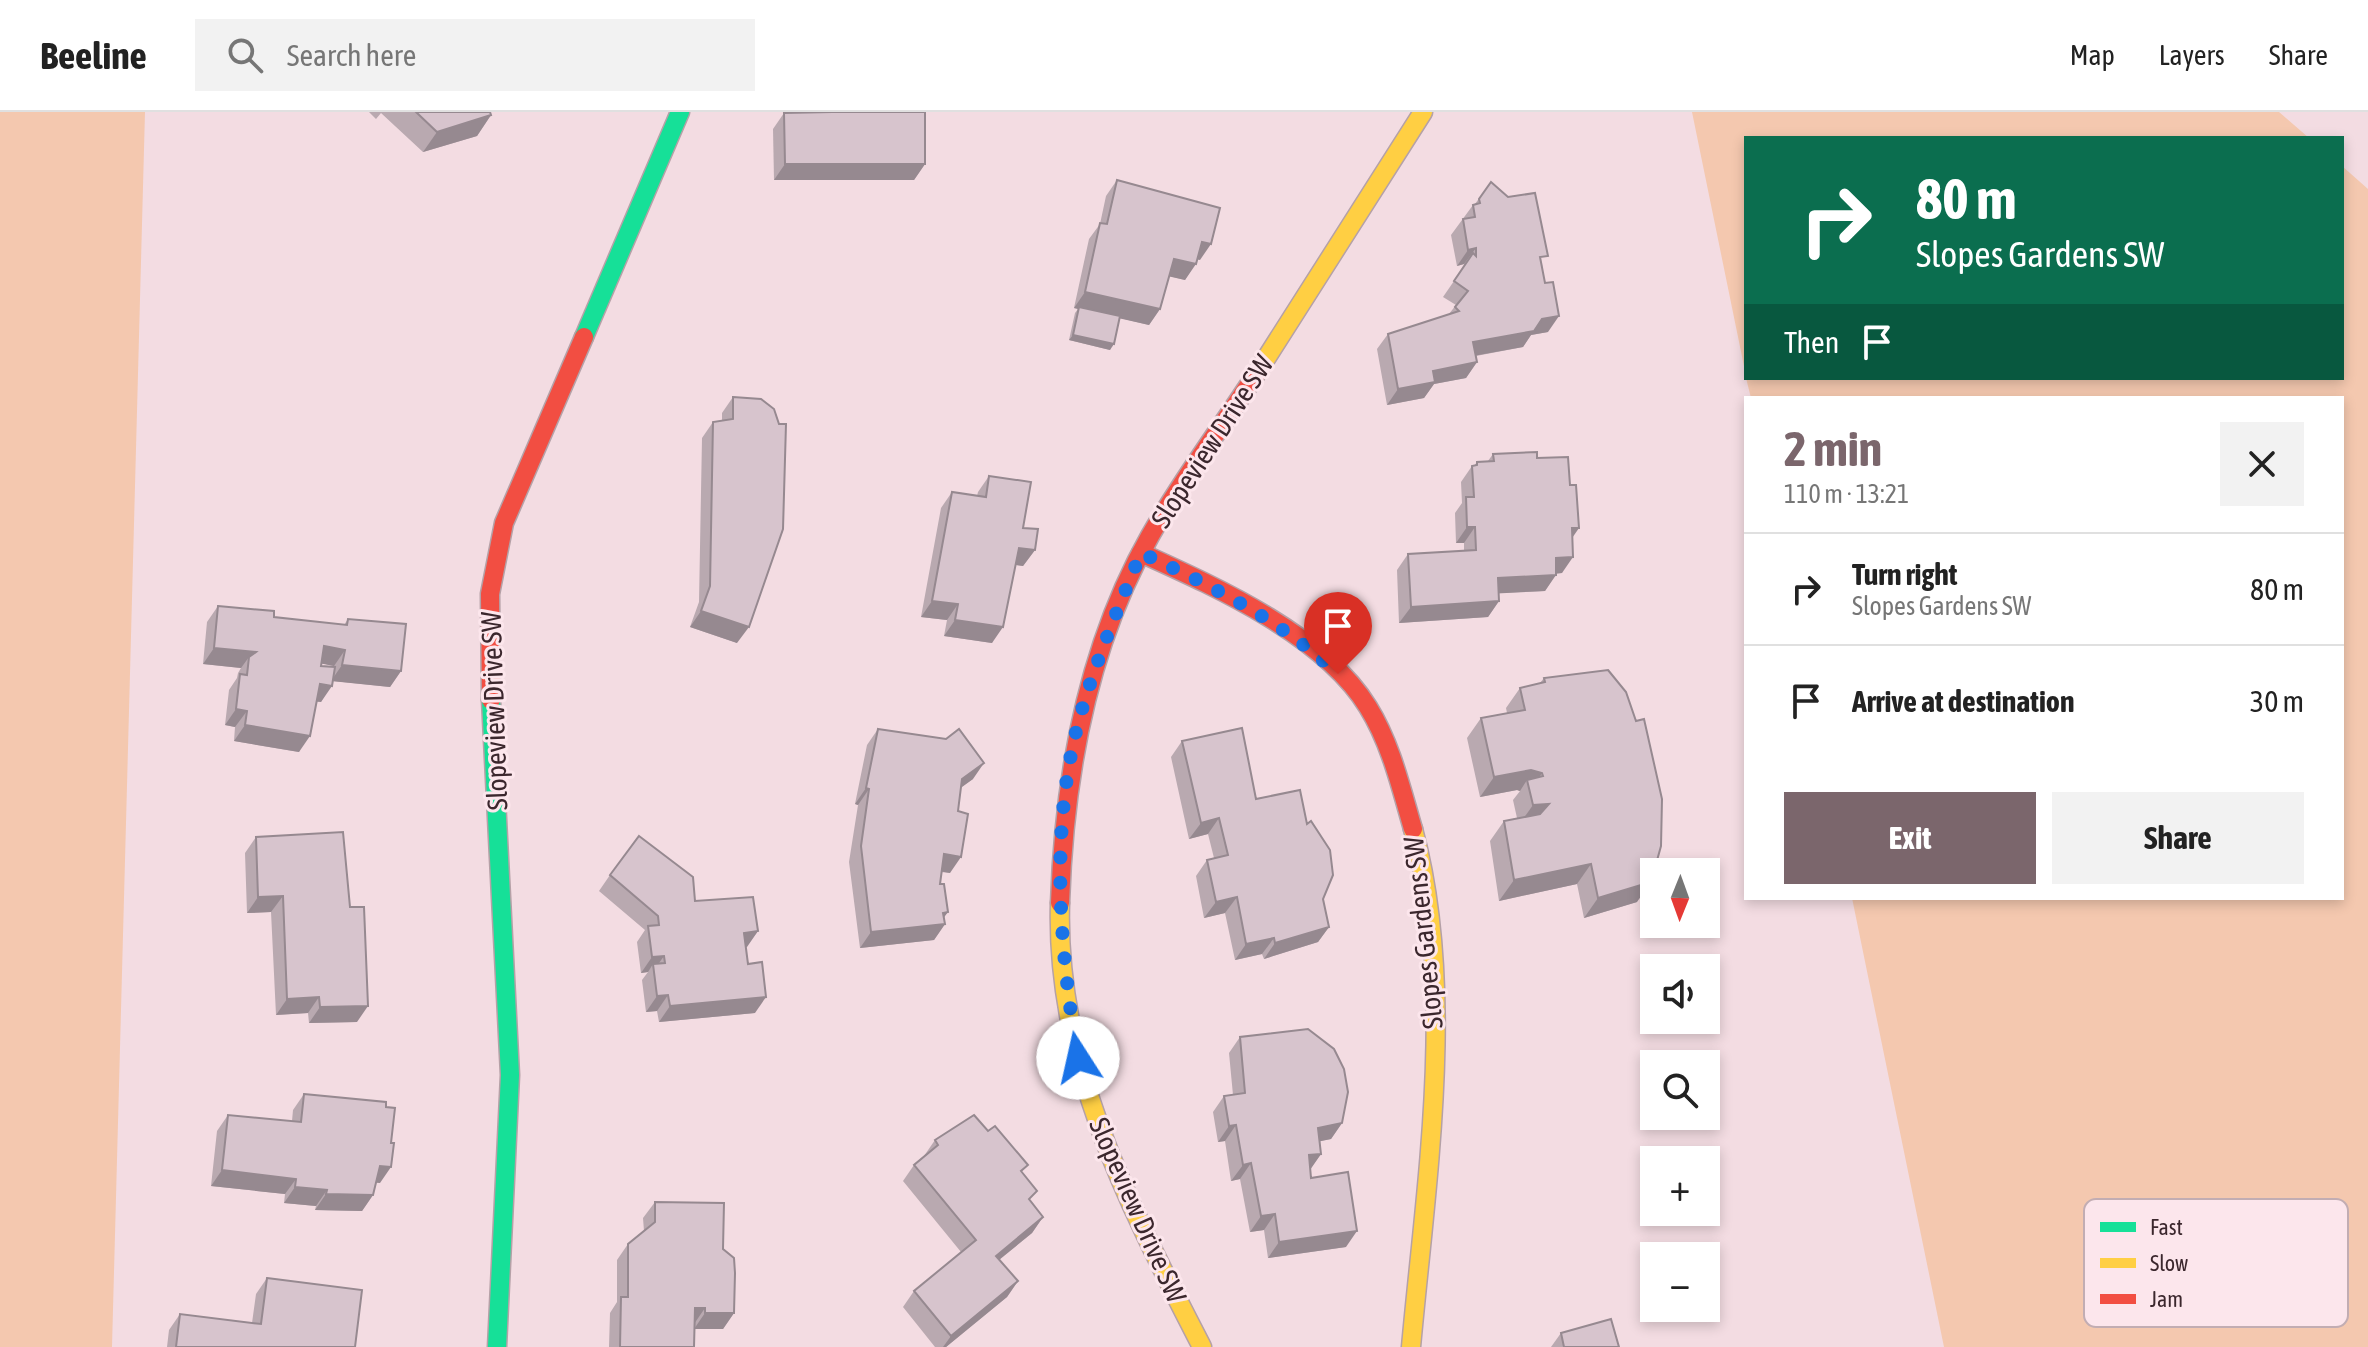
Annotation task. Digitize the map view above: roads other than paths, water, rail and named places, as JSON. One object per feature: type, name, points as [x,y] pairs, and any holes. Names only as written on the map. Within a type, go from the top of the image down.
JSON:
[{"type":"street","name":"Slopeview Drive SW","points":[[497,1347],[510,1075],[489,651],[490,594],[504,523],[680,112]]},
{"type":"street","name":"Slopeview Drive SW","points":[[1202,1347],[1132,1210],[1098,1130],[1078,1058],[1065,982],[1061,907],[1069,770],[1080,716],[1102,648],[1141,553],[1423,112]]},
{"type":"street","name":"Slopes Gardens SW","points":[[1141,553],[1195,578],[1316,653],[1359,694],[1377,722],[1403,787],[1418,856],[1428,933],[1435,1067],[1411,1347]]}]
